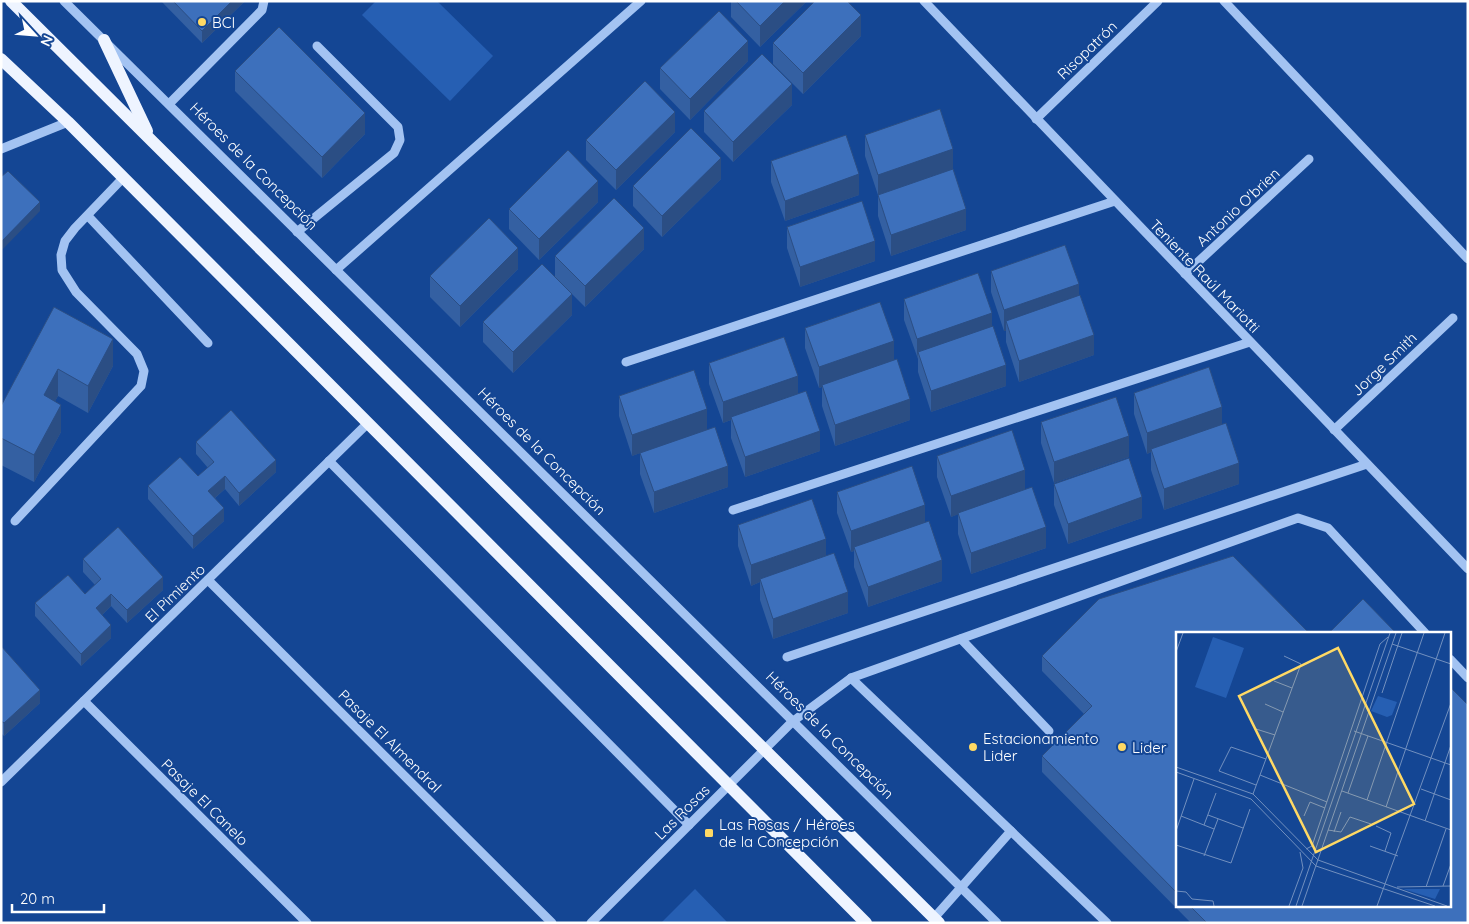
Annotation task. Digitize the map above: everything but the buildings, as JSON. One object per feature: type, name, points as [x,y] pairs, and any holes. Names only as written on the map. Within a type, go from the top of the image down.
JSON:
[{"type":"main road","points":[[12,1],[936,920]]},
{"type":"main road","points":[[104,40],[151,140]]},
{"type":"main road","points":[[1,59],[68,122],[866,923]]},
{"type":"street","name":"Héroes de la Concepción","points":[[64,1],[997,923]]},
{"type":"street","points":[[169,104],[262,10],[264,1]]},
{"type":"street","points":[[336,270],[641,1]]},
{"type":"street","name":"Teniente Raúl Mariotti","points":[[924,1],[1468,569]]},
{"type":"street","name":"Risopatrón","points":[[1036,120],[1158,1]]},
{"type":"street","points":[[1224,1],[1468,258]]},
{"type":"street","points":[[297,232],[394,153],[400,140],[398,127],[317,46]]},
{"type":"street","points":[[1,149],[68,122]]},
{"type":"street","name":"Antonio O'brien","points":[[1185,274],[1308,159]]},
{"type":"street","points":[[15,521],[141,386],[144,371],[137,354],[76,292],[62,270],[61,255],[66,242],[76,228],[123,178]]},
{"type":"street","points":[[626,362],[1114,201]]},
{"type":"street","points":[[88,216],[208,343]]},
{"type":"street","name":"Jorge Smith","points":[[1334,430],[1453,318]]},
{"type":"street","points":[[733,510],[1250,342]]},
{"type":"street","name":"El Pimiento","points":[[1,782],[368,424]]},
{"type":"street","points":[[330,461],[689,825]]},
{"type":"street","points":[[787,656],[1367,464]]},
{"type":"street","name":"Las Rosas","points":[[591,923],[792,722],[851,678],[1298,518],[1328,528],[1425,632]]},
{"type":"street","name":"Pasaje El Almendral","points":[[208,580],[552,923]]},
{"type":"street","points":[[961,639],[1049,731]]},
{"type":"street","points":[[1452,661],[1468,678]]},
{"type":"street","points":[[851,678],[1107,923]]},
{"type":"street","name":"Pasaje El Canelo","points":[[84,701],[307,923]]},
{"type":"street","points":[[936,920],[961,888],[1012,831]]},
{"type":"shaded area","points":[[376,1],[437,1],[493,56],[450,101],[362,15]]},
{"type":"shaded area","points":[[695,889],[728,923],[661,923]]},
{"type":"place","name":"BCI","points":[[202,22]]},
{"type":"place","name":"Estacionamiento Lider","points":[[973,747]]},
{"type":"place","name":"Lider","points":[[1122,747]]},
{"type":"place","name":"Las Rosas / Héroes de la Concepción","points":[[709,833]]}]
